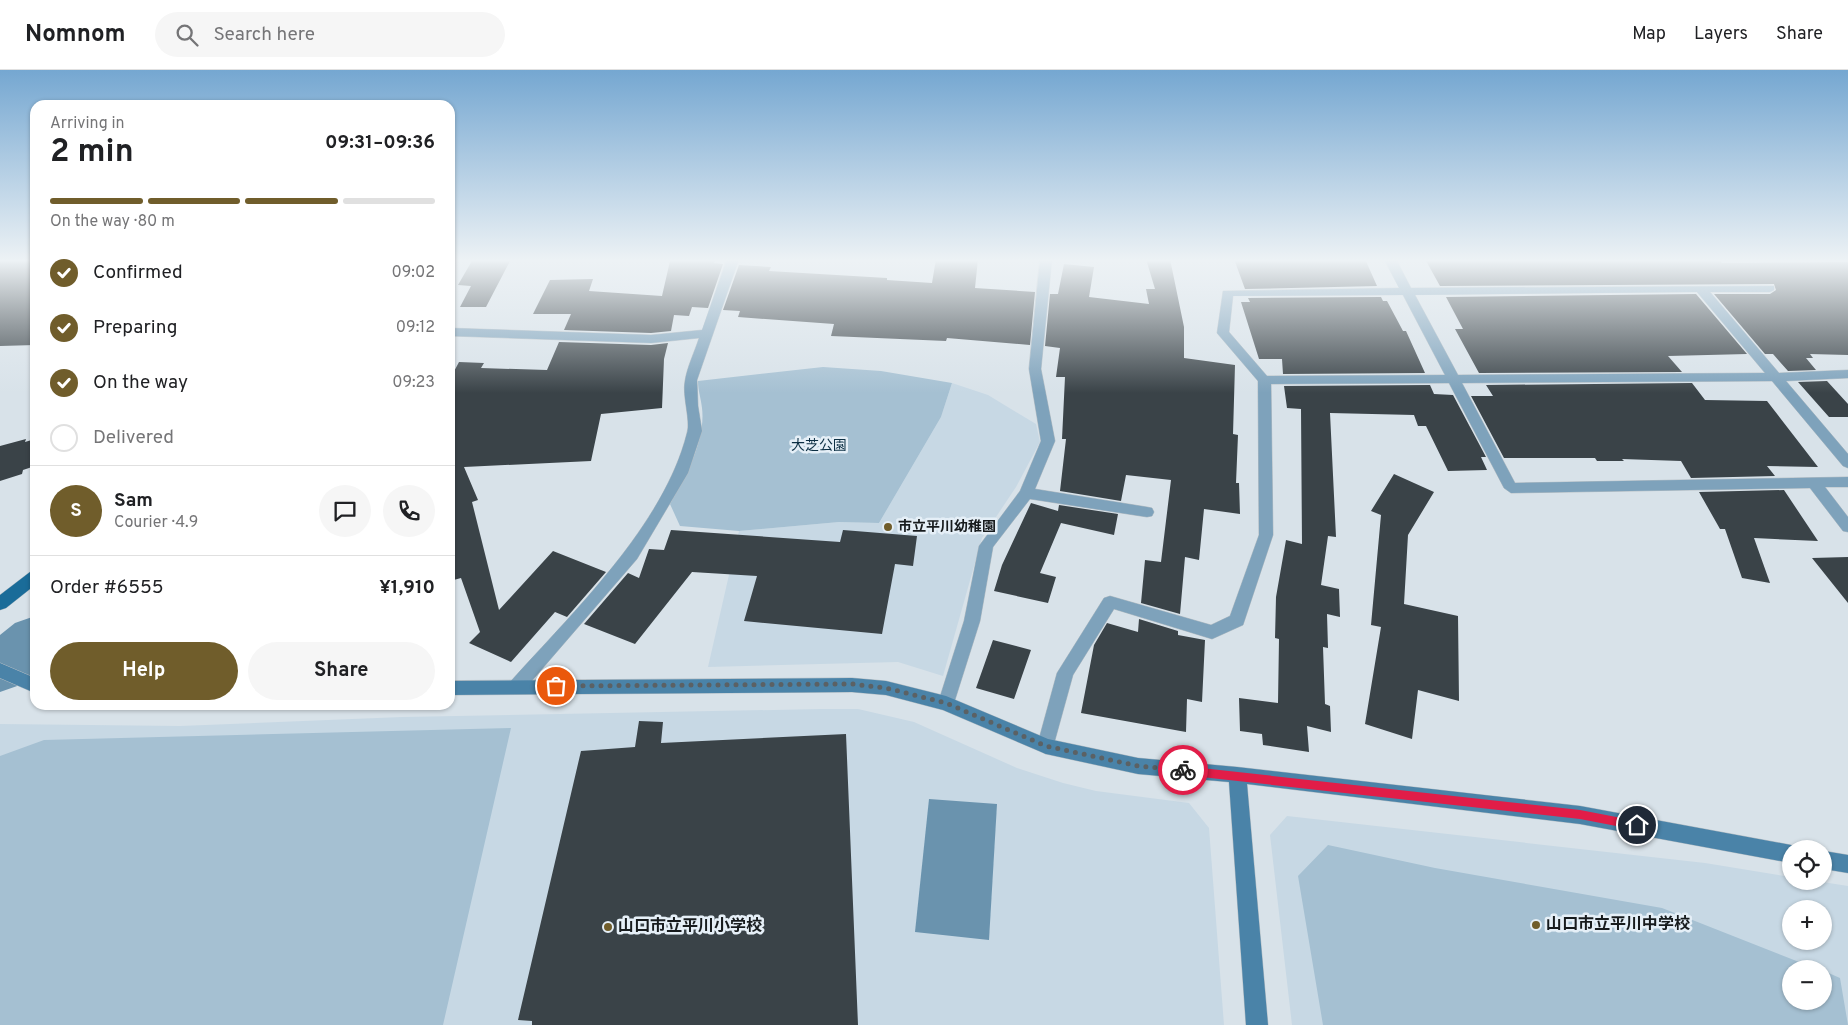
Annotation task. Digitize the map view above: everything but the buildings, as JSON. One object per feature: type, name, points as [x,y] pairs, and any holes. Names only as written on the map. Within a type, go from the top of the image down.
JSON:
[{"type":"main road","points":[[0,604],[30,580]]},
{"type":"street","points":[[517,686],[632,555],[681,473],[695,431],[691,406],[691,380],[719,304]]},
{"type":"street","points":[[946,703],[972,621],[986,546],[1026,492],[1048,441],[1035,369],[1042,304]]},
{"type":"street","points":[[1046,746],[1065,672],[1110,602],[1212,632],[1238,620],[1266,535],[1264,380],[1223,333],[1226,304]]},
{"type":"street","points":[[1415,304],[1511,488],[1848,482]]},
{"type":"street","points":[[1713,304],[1848,463]]},
{"type":"street","points":[[455,332],[651,339],[709,333]]},
{"type":"street","points":[[1264,380],[1776,377],[1848,374]]},
{"type":"street","points":[[1813,482],[1848,527]]},
{"type":"street","points":[[1026,492],[1147,512]]},
{"type":"street","points":[[0,670],[30,683]]},
{"type":"street","points":[[455,688],[852,684],[886,688],[946,703],[1046,746],[1138,766],[1237,775],[1580,814],[1782,852]]},
{"type":"street","points":[[1237,775],[1257,1025]]},
{"type":"street","points":[[1832,861],[1848,864]]},
{"type":"shaded area","name":"市立平川幼稚園","points":[[952,383],[988,395],[1036,424],[1040,442],[1016,487],[982,538],[943,676],[898,662],[708,667],[739,531],[839,522],[879,523],[941,417]]},
{"type":"shaded area","name":"山口市立平川小学校","points":[[858,709],[914,722],[1017,768],[1063,783],[1096,791],[1189,803],[1209,828],[1224,1025],[0,1025],[0,724],[180,726],[402,717]]},
{"type":"shaded area","points":[[929,799],[997,804],[989,940],[915,932]]},
{"type":"shaded area","name":"山口市立平川中学校","points":[[1287,816],[1705,863],[1782,876],[1782,890],[1832,890],[1832,884],[1848,886],[1848,1025],[1292,1025],[1270,835]]},
{"type":"green space","name":"大芝公園","points":[[823,367],[881,371],[952,383],[941,417],[879,523],[839,522],[739,531],[680,526],[670,504],[693,458],[701,433],[702,408],[698,381]]},
{"type":"green space","points":[[511,728],[443,1025],[0,1025],[0,756],[44,740]]},
{"type":"green space","name":"山口市立平川中学校","points":[[1328,845],[1435,868],[1662,908],[1794,960],[1782,960],[1782,1010],[1832,1010],[1832,974],[1840,978],[1848,1025],[1323,1025],[1298,876]]},
{"type":"waterway","points":[[0,668],[30,643]]},
{"type":"way so far","points":[[556,686],[852,684],[886,688],[946,703],[1046,746],[1138,766],[1183,770]]},
{"type":"place","name":"市立平川幼稚園","points":[[888,527]]},
{"type":"place","name":"山口市立平川中学校","points":[[1536,925]]},
{"type":"place","name":"山口市立平川小学校","points":[[608,927]]},
{"type":"route","points":[[1183,770],[1580,814],[1637,825]]}]
